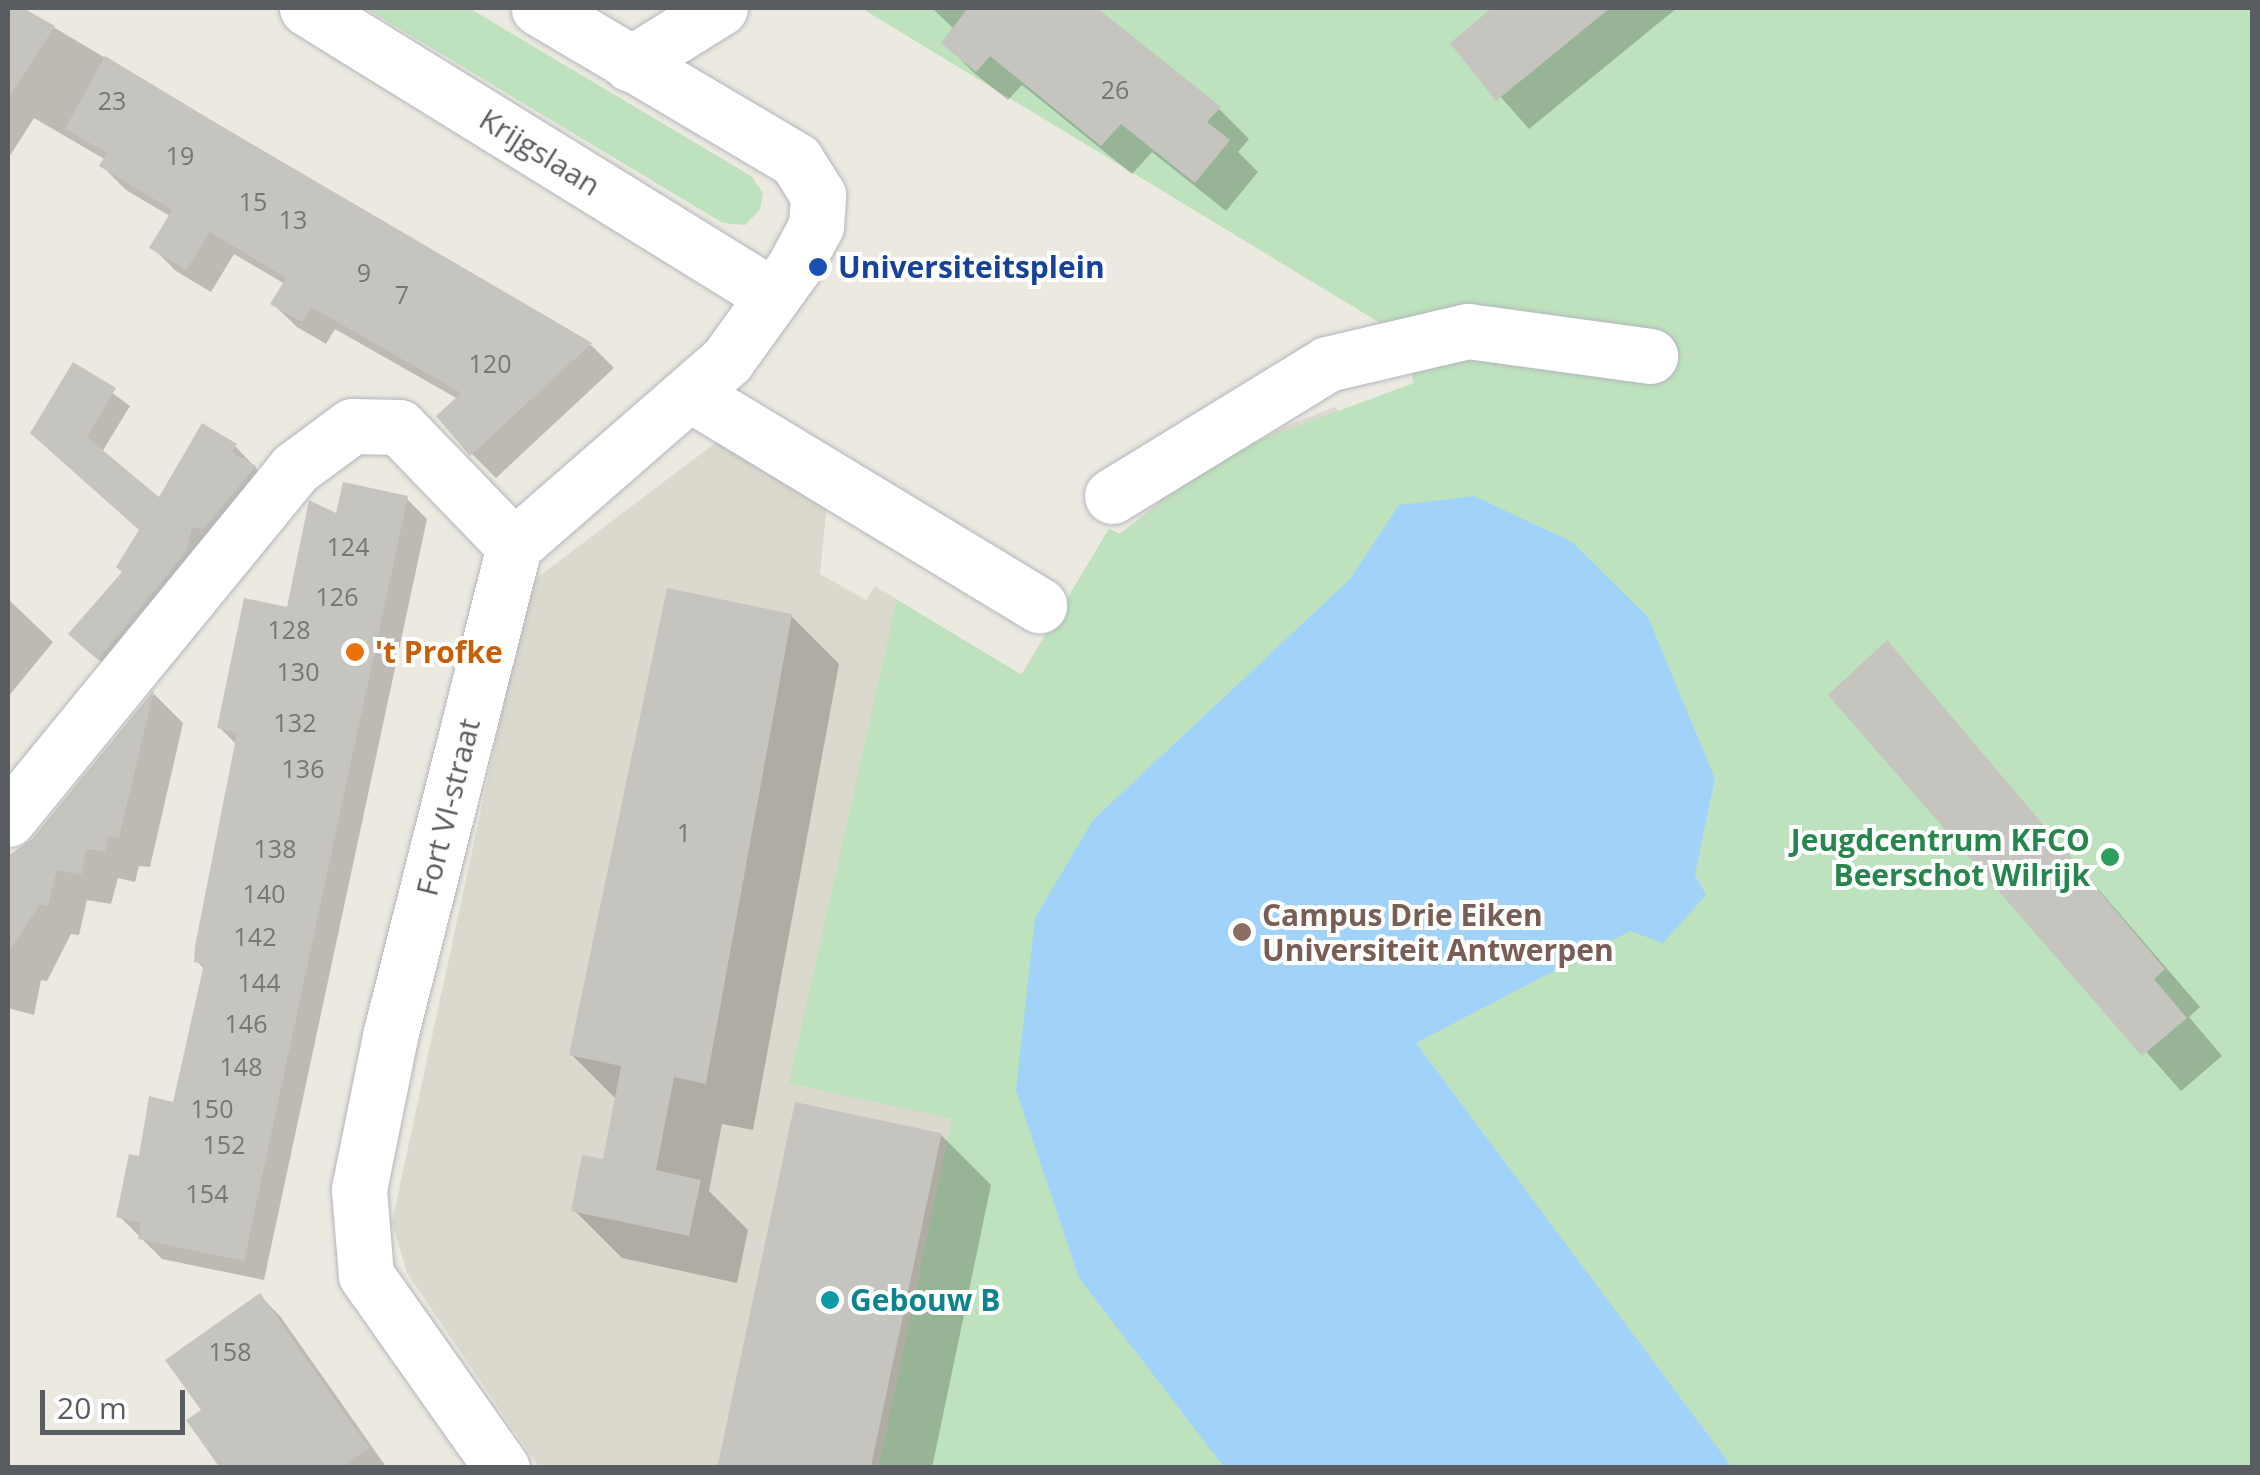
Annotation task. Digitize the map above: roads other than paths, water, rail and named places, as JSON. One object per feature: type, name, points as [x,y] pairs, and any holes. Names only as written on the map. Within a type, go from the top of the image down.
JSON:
[{"type":"street","name":"Krijgslaan","points":[[307,8],[773,296]]},
{"type":"street","points":[[8,819],[294,469],[352,426],[399,427],[514,546],[692,395],[727,360],[773,296],[816,226],[818,195],[796,160],[539,8]]},
{"type":"street","points":[[630,64],[720,8]]},
{"type":"street","points":[[1112,496],[1327,364],[1468,331],[1650,356]]},
{"type":"street","points":[[692,395],[1039,604]]},
{"type":"street","name":"Fort VI-straat","points":[[502,1468],[366,1276],[359,1189],[390,1036],[514,546]]},
{"type":"water","points":[[1474,496],[1572,542],[1648,617],[1715,779],[1695,875],[1706,895],[1663,943],[1630,931],[1416,1043],[1732,1467],[1224,1467],[1079,1278],[1016,1090],[1035,918],[1093,820],[1350,579],[1399,505]]},
{"type":"place","name":"Universiteitsplein","points":[[818,267]]},
{"type":"place","name":"'t Profke","points":[[355,652]]},
{"type":"place","name":"Jeugdcentrum KFCO Beerschot Wilrijk","points":[[2110,857]]},
{"type":"place","name":"Campus Drie Eiken Universiteit Antwerpen","points":[[1242,932]]},
{"type":"place","name":"Gebouw B","points":[[830,1300]]}]
